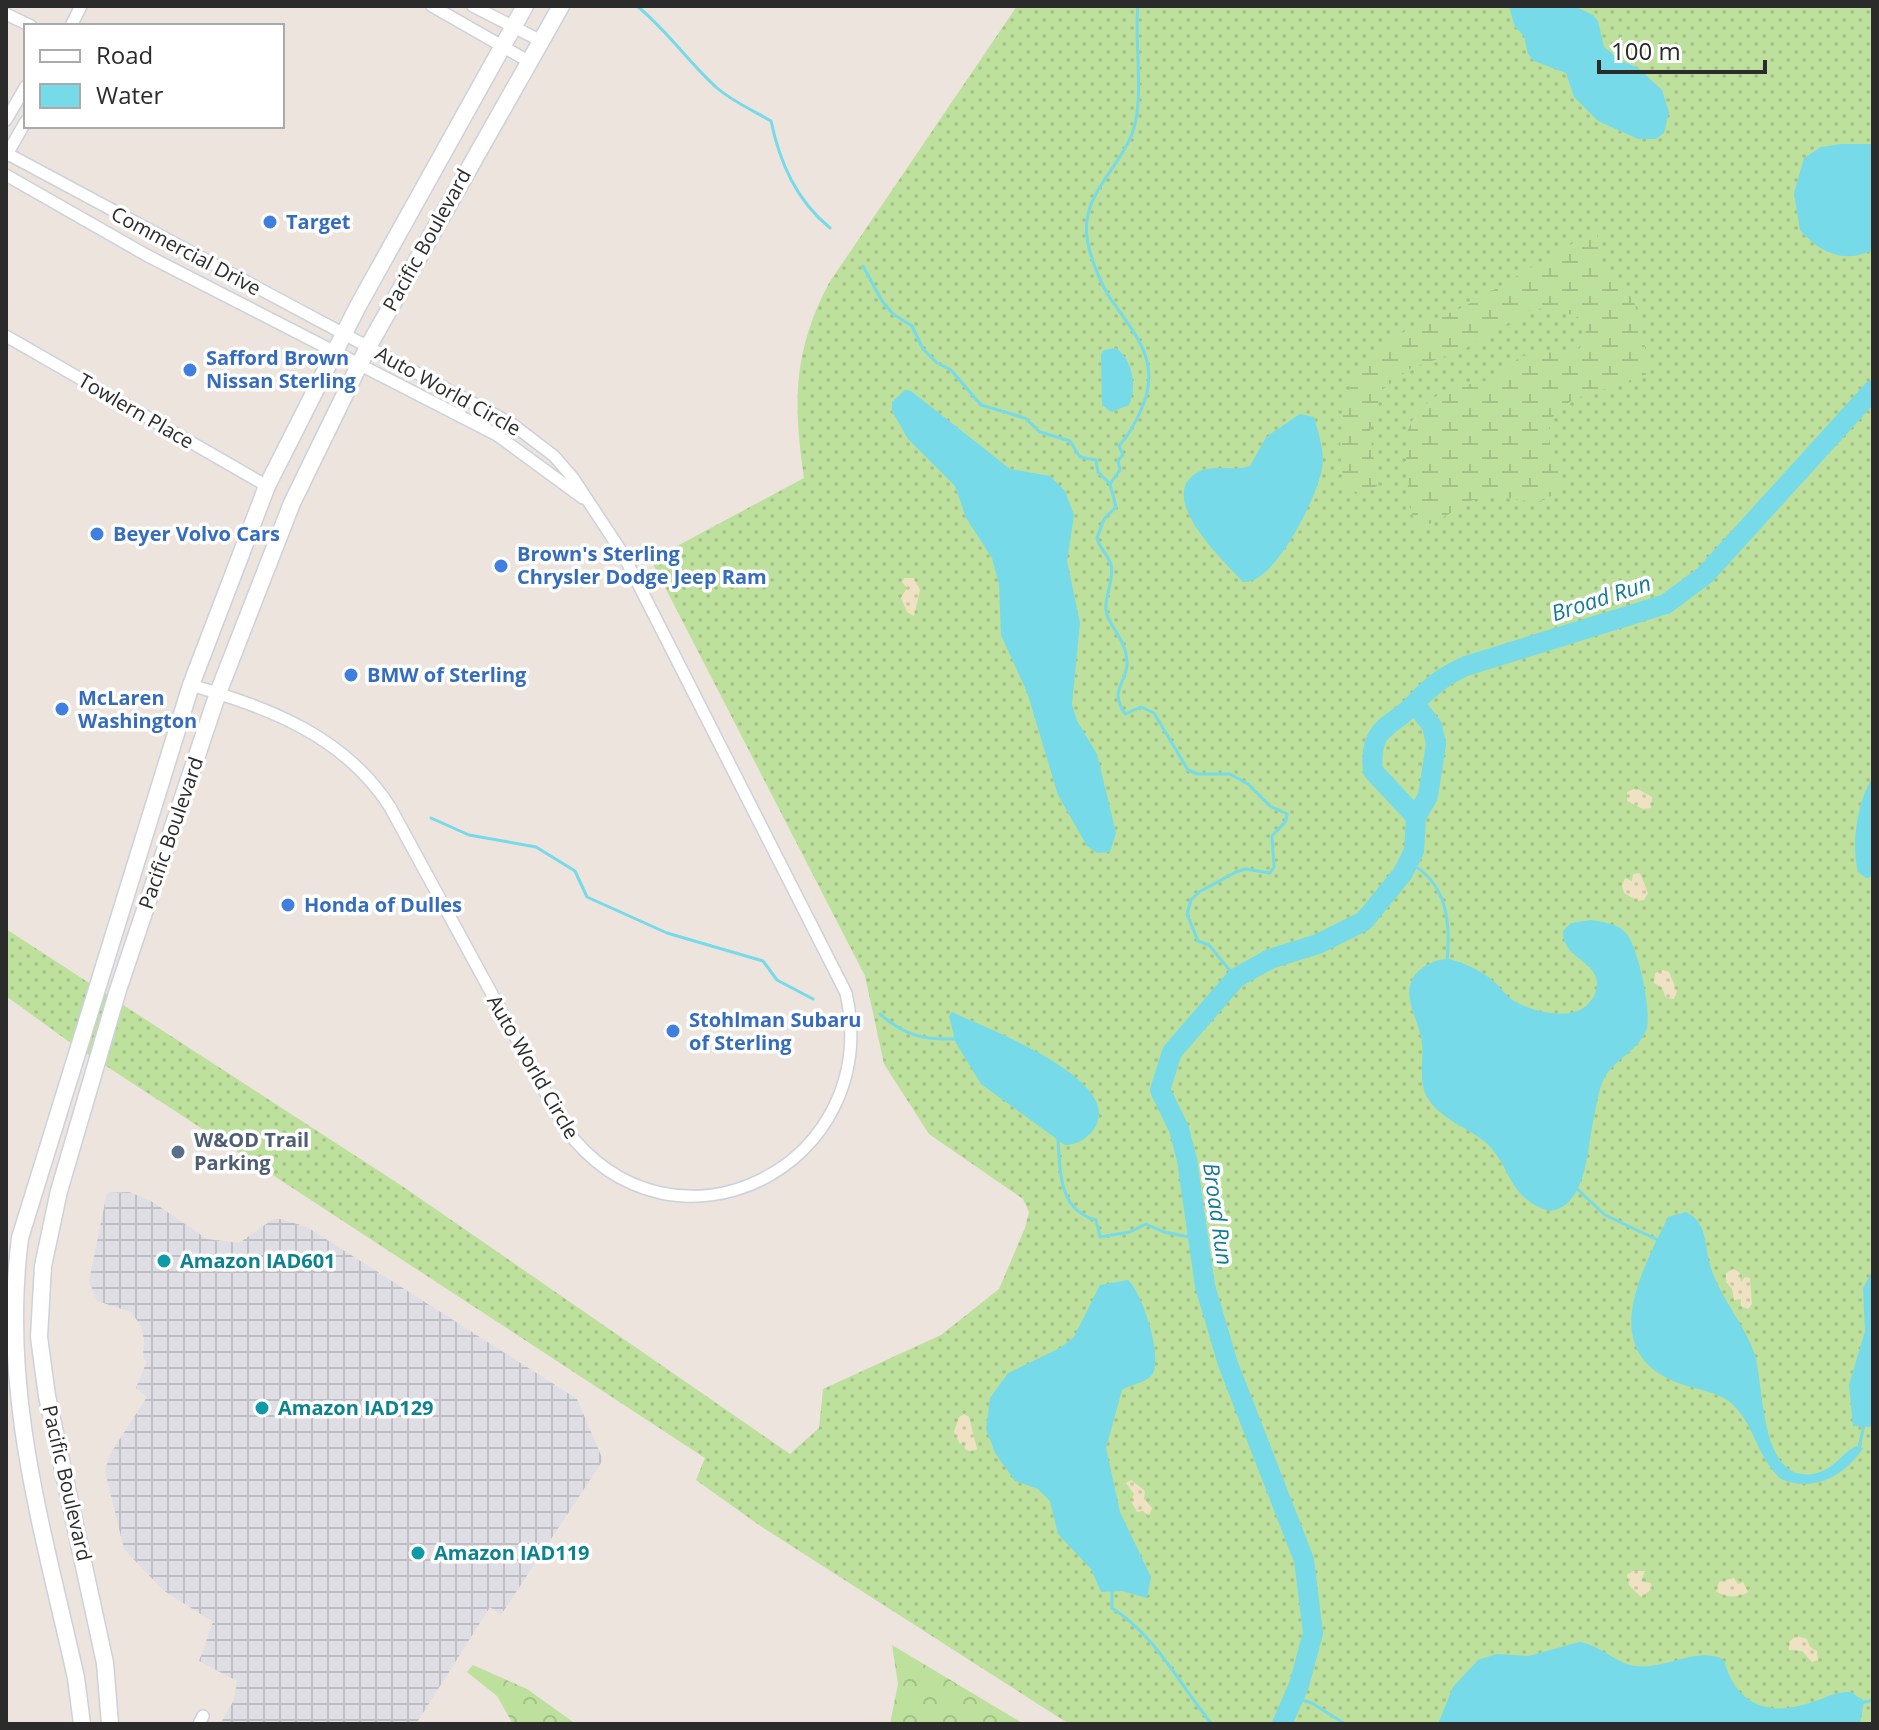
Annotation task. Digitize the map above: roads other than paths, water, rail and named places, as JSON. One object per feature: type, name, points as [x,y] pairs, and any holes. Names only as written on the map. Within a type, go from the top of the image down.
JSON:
[{"type":"main road","name":"Pacific Boulevard","points":[[82,1724],[76,1678],[20,1434],[12,1371],[14,1272],[20,1238],[191,685],[267,486],[343,333],[525,6]]},
{"type":"main road","name":"Pacific Boulevard","points":[[110,1724],[105,1663],[52,1420],[39,1337],[39,1301],[49,1231],[118,990],[218,693],[292,503],[368,347],[561,6]]},
{"type":"street","points":[[72,24],[81,6]]},
{"type":"street","points":[[432,6],[528,61]]},
{"type":"street","points":[[473,6],[539,40]]},
{"type":"street","points":[[6,14],[27,24]]},
{"type":"street","points":[[6,120],[24,89]]},
{"type":"street","points":[[6,154],[24,124]]},
{"type":"street","name":"Commercial Drive","points":[[6,154],[368,347]]},
{"type":"street","name":"Commercial Drive","points":[[6,175],[148,256],[334,352]]},
{"type":"street","name":"Towlern Place","points":[[6,336],[267,486]]},
{"type":"street","name":"Auto World Circle","points":[[191,685],[299,724],[337,748],[367,776],[390,807],[565,1128],[589,1156],[620,1178],[675,1194],[715,1195],[766,1178],[810,1145],[838,1104],[851,1055],[851,1022],[846,993],[623,554],[554,456],[512,424],[368,347]]},
{"type":"street","name":"Auto World Circle","points":[[334,352],[497,435],[591,505]]},
{"type":"water","points":[[1509,6],[1574,6],[1593,15],[1598,21],[1604,47],[1620,60],[1638,68],[1662,90],[1669,112],[1664,133],[1656,139],[1638,139],[1598,121],[1574,97],[1566,73],[1534,61],[1528,54],[1524,36],[1515,27]]},
{"type":"water","points":[[1873,144],[1873,250],[1852,256],[1824,250],[1800,230],[1794,193],[1804,158],[1821,147]]},
{"type":"water","points":[[1116,348],[1130,367],[1133,390],[1129,405],[1111,412],[1102,405],[1101,354],[1104,350]]},
{"type":"water","points":[[905,390],[911,391],[1010,469],[1050,476],[1065,491],[1074,515],[1067,561],[1080,623],[1072,704],[1077,721],[1097,754],[1116,833],[1110,852],[1097,853],[1087,846],[1058,795],[1027,692],[1001,635],[999,584],[992,558],[966,518],[955,486],[908,439],[892,411],[892,402]]},
{"type":"water","points":[[1300,414],[1314,417],[1320,438],[1323,459],[1317,486],[1302,520],[1280,556],[1255,579],[1243,582],[1198,531],[1184,499],[1185,485],[1201,471],[1250,466],[1266,437]]},
{"type":"water","points":[[1873,777],[1873,876],[1866,878],[1858,872],[1855,836],[1859,810]]},
{"type":"water","points":[[1591,920],[1609,923],[1625,932],[1630,939],[1643,980],[1648,1023],[1638,1043],[1603,1081],[1579,1187],[1563,1207],[1550,1211],[1525,1198],[1485,1142],[1446,1117],[1427,1097],[1422,1077],[1422,1043],[1411,1005],[1410,986],[1421,969],[1449,959],[1483,973],[1511,999],[1528,1007],[1559,1014],[1579,1010],[1595,994],[1596,977],[1568,948],[1563,931],[1571,923]]},
{"type":"water","points":[[952,1012],[1049,1058],[1074,1076],[1092,1094],[1099,1113],[1092,1132],[1080,1142],[1065,1145],[981,1084],[956,1043],[949,1016]]},
{"type":"water","points":[[1686,1212],[1702,1228],[1714,1276],[1754,1352],[1774,1450],[1784,1465],[1798,1473],[1817,1473],[1856,1446],[1863,1448],[1838,1474],[1805,1484],[1781,1479],[1731,1403],[1717,1395],[1669,1379],[1648,1364],[1636,1346],[1631,1325],[1639,1281],[1668,1217]]},
{"type":"water","points":[[1873,1270],[1873,1427],[1853,1426],[1849,1385],[1865,1331],[1863,1288]]},
{"type":"water","points":[[1128,1280],[1134,1287],[1150,1327],[1155,1368],[1148,1378],[1122,1390],[1106,1448],[1120,1512],[1151,1577],[1147,1598],[1122,1591],[1101,1592],[1091,1569],[1058,1534],[1050,1501],[1038,1489],[1015,1481],[995,1453],[986,1429],[990,1398],[1008,1373],[1060,1348],[1074,1337],[1100,1285]]},
{"type":"water","points":[[1579,1642],[1636,1666],[1658,1665],[1692,1656],[1714,1656],[1724,1660],[1730,1676],[1746,1698],[1770,1708],[1799,1706],[1836,1693],[1851,1692],[1864,1701],[1860,1724],[1438,1724],[1453,1687],[1478,1660],[1496,1654],[1529,1656]]},
{"type":"waterway","points":[[637,6],[717,88],[771,121],[791,180],[808,205],[830,228]]},
{"type":"waterway","points":[[1110,484],[1120,470],[1118,460],[1123,455],[1119,446],[1134,425],[1147,394],[1148,367],[1139,342],[1098,276],[1086,227],[1094,198],[1125,148],[1136,121],[1139,89],[1138,6]]},
{"type":"waterway","points":[[863,266],[882,301],[893,314],[912,326],[923,349],[937,363],[951,370],[981,405],[1025,418],[1040,432],[1070,441],[1080,457],[1096,460],[1098,472],[1110,484],[1116,507],[1104,519],[1097,538],[1111,565],[1107,615],[1126,654],[1127,669],[1118,692],[1125,714],[1141,707],[1154,713],[1188,770],[1198,774],[1230,774],[1248,784],[1270,806],[1287,814],[1286,821],[1272,836],[1274,867],[1270,873],[1245,869],[1236,872],[1199,892],[1191,900],[1187,914],[1198,941],[1209,945],[1236,978]]},
{"type":"waterway","name":"Broad Run","points":[[1416,817],[1373,771],[1375,744],[1384,728],[1439,681],[1466,666],[1666,604],[1705,575],[1873,390]]},
{"type":"waterway","name":"Broad Run","points":[[1282,1724],[1299,1685],[1313,1633],[1304,1560],[1228,1364],[1205,1286],[1187,1160],[1179,1129],[1160,1090],[1172,1052],[1236,978],[1270,959],[1318,944],[1364,921],[1403,873],[1414,851],[1416,817],[1428,796],[1436,744],[1432,726],[1415,704]]},
{"type":"waterway","points":[[431,818],[469,835],[536,847],[575,871],[587,897],[667,933],[763,961],[777,980],[813,999]]},
{"type":"waterway","points":[[1408,862],[1431,880],[1444,904],[1448,932],[1447,962]]},
{"type":"waterway","points":[[880,1014],[915,1035],[956,1039]]},
{"type":"waterway","points":[[1058,1139],[1061,1176],[1068,1198],[1084,1215],[1096,1220],[1100,1237],[1130,1232],[1146,1224],[1164,1232],[1199,1239]]},
{"type":"waterway","points":[[1576,1188],[1605,1215],[1660,1241]]},
{"type":"waterway","points":[[1859,1448],[1864,1425]]},
{"type":"waterway","points":[[1112,1591],[1112,1608],[1142,1632],[1212,1724]]},
{"type":"waterway","points":[[1295,1698],[1312,1703],[1345,1724]]},
{"type":"waterway","points":[[1861,1703],[1873,1700]]},
{"type":"place","name":"Target","points":[[270,222]]},
{"type":"place","name":"Safford Brown Nissan Sterling","points":[[190,370]]},
{"type":"place","name":"Beyer Volvo Cars","points":[[97,534]]},
{"type":"place","name":"Brown's Sterling Chrysler Dodge Jeep Ram","points":[[501,566]]},
{"type":"place","name":"BMW of Sterling","points":[[351,675]]},
{"type":"place","name":"McLaren Washington","points":[[62,709]]},
{"type":"place","name":"Honda of Dulles","points":[[288,905]]},
{"type":"place","name":"Stohlman Subaru of Sterling","points":[[673,1031]]},
{"type":"place","name":"W&OD Trail Parking","points":[[178,1152]]},
{"type":"place","name":"Amazon IAD601","points":[[164,1261]]},
{"type":"place","name":"Amazon IAD129","points":[[262,1408]]},
{"type":"place","name":"Amazon IAD119","points":[[418,1553]]}]
